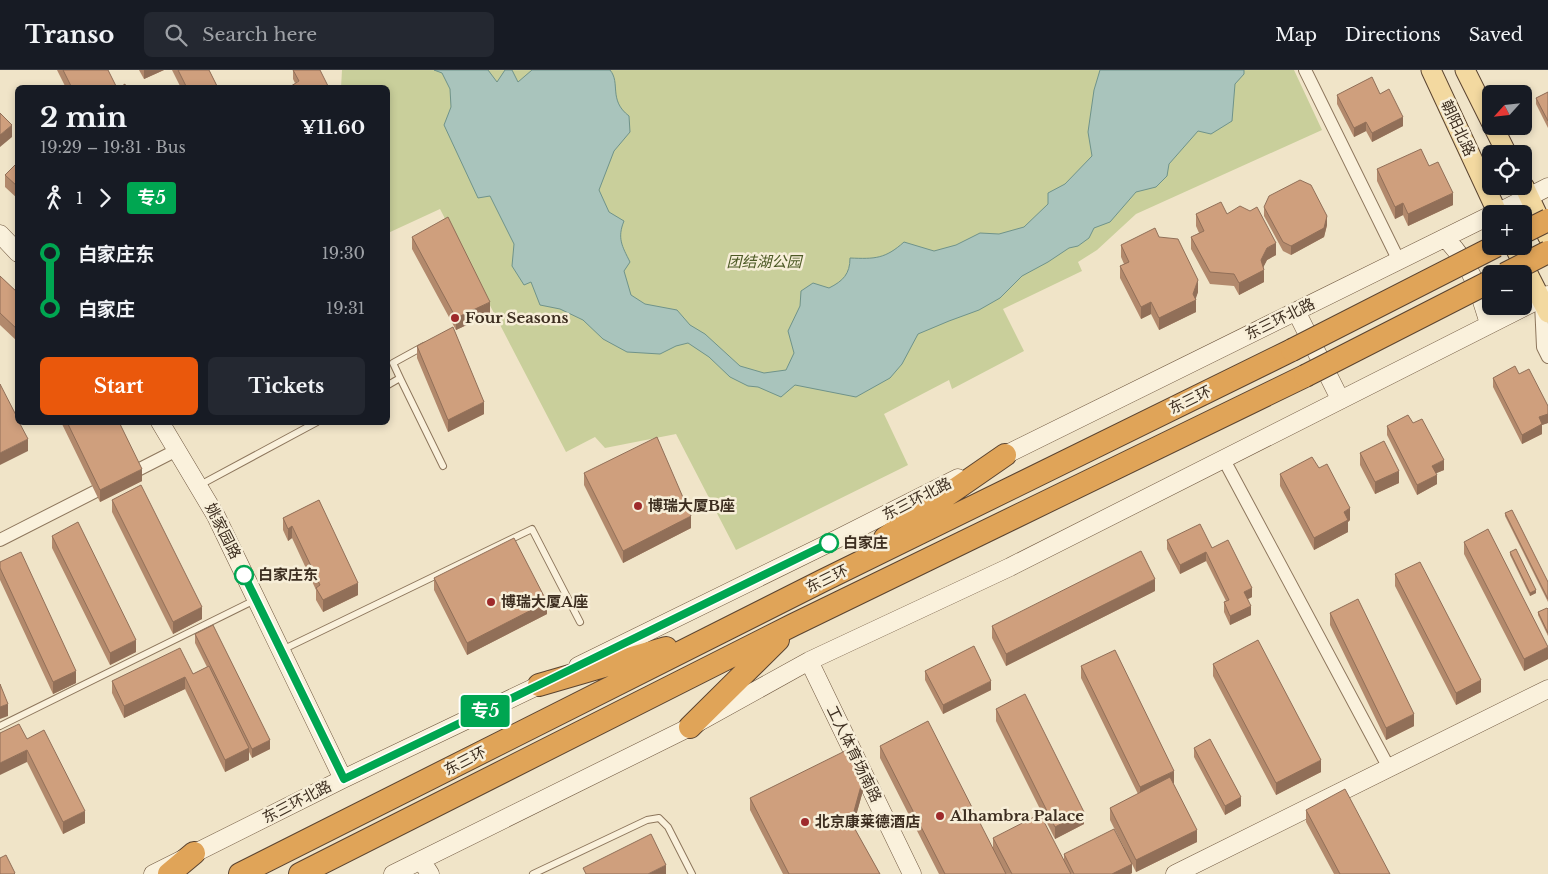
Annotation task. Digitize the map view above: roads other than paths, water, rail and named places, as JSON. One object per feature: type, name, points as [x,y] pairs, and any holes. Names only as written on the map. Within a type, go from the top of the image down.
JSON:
[{"type":"highway","points":[[1532,228],[1548,220]]},
{"type":"highway","points":[[1523,265],[1548,252]]},
{"type":"highway","name":"东三环","points":[[240,874],[822,581],[1292,350],[1482,253]]},
{"type":"highway","name":"东三环","points":[[300,874],[793,625],[1305,376],[1482,286]]},
{"type":"highway","points":[[822,581],[1005,455]]},
{"type":"highway","points":[[690,727],[793,625]]},
{"type":"highway","points":[[539,685],[722,631]]},
{"type":"highway","points":[[169,874],[194,853]]},
{"type":"main road","name":"朝阳北路","points":[[1431,70],[1491,205]]},
{"type":"main road","name":"朝阳北路","points":[[1465,70],[1482,104]]},
{"type":"main road","points":[[1527,195],[1548,237]]},
{"type":"main road","points":[[1519,255],[1546,302]]},
{"type":"street","points":[[1305,70],[1399,261]]},
{"type":"street","points":[[1532,191],[1548,187]]},
{"type":"street","name":"东三环北路","points":[[1508,205],[1522,195]]},
{"type":"street","name":"东三环北路","points":[[153,874],[1482,220]]},
{"type":"street","points":[[0,234],[15,250]]},
{"type":"street","points":[[1445,238],[1459,252],[1472,273],[1489,324]]},
{"type":"street","points":[[393,874],[425,867],[690,727],[810,661],[1010,566],[1489,324],[1546,302],[1543,347],[1548,357]]},
{"type":"street","points":[[1296,311],[1340,399]]},
{"type":"street","name":"姚家园路","points":[[162,425],[216,516],[344,779]]},
{"type":"street","points":[[0,540],[177,450]]},
{"type":"street","points":[[1223,458],[1389,768]]},
{"type":"street","name":"工人体育场南路","points":[[810,661],[912,874]]},
{"type":"street","points":[[1175,874],[1548,689]]},
{"type":"lane","points":[[428,344],[393,363],[443,466]]},
{"type":"lane","points":[[390,384],[400,378]]},
{"type":"lane","points":[[199,486],[311,425]]},
{"type":"lane","points":[[281,650],[532,529],[580,622]]},
{"type":"lane","points":[[0,726],[256,599]]},
{"type":"lane","points":[[533,874],[647,820],[659,818],[668,827],[692,874]]},
{"type":"water","points":[[434,70],[488,70],[497,82],[505,70],[512,70],[518,82],[532,70],[610,70],[615,80],[619,104],[629,116],[630,132],[614,151],[599,190],[609,212],[624,221],[621,237],[630,262],[624,271],[631,295],[645,304],[677,310],[690,325],[705,334],[740,366],[764,373],[786,370],[794,353],[788,331],[800,306],[801,291],[813,283],[829,288],[838,283],[847,273],[850,258],[879,257],[891,252],[904,242],[934,251],[956,245],[980,233],[999,234],[1024,227],[1048,204],[1048,193],[1065,184],[1092,156],[1088,132],[1094,90],[1100,70],[1244,70],[1244,74],[1235,84],[1232,121],[1211,134],[1198,131],[1169,164],[1167,176],[1156,187],[1136,192],[1110,222],[1094,228],[1089,238],[1078,246],[1069,248],[1022,276],[1000,298],[979,310],[918,334],[902,364],[890,378],[856,397],[795,385],[781,397],[758,387],[748,386],[730,377],[709,357],[688,343],[676,346],[660,354],[627,352],[603,339],[583,320],[560,309],[540,305],[531,282],[524,285],[512,266],[514,244],[490,196],[478,198],[444,125],[451,107],[450,89],[442,73]]},
{"type":"place","name":"Four Seasons","points":[[455,318]]},
{"type":"place","name":"博瑞大厦B座","points":[[638,506]]},
{"type":"place","name":"白家庄","points":[[829,543]]},
{"type":"place","name":"白家庄东","points":[[244,575]]},
{"type":"place","name":"博瑞大厦A座","points":[[491,602]]},
{"type":"place","name":"Alhambra Palace","points":[[940,816]]},
{"type":"place","name":"北京康莱德酒店","points":[[805,822]]},
{"type":"park label","name":"团结湖公园","points":[[764,262]]}]
